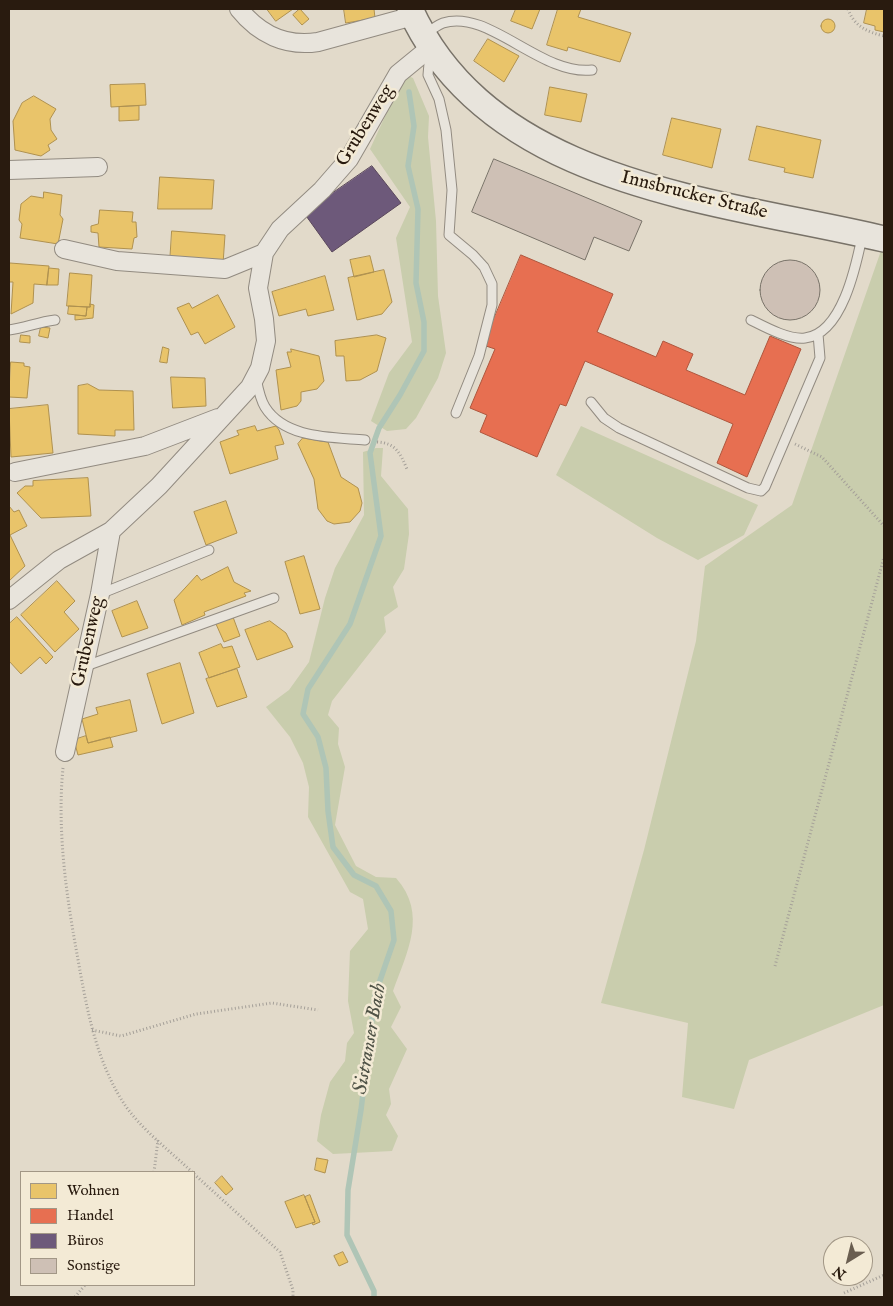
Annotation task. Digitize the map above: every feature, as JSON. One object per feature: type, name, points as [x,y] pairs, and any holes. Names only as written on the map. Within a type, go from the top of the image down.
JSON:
[{"type":"main road","name":"Innsbrucker Straße","points":[[420,27],[460,84],[484,106],[521,132],[583,163],[654,189],[874,237]]},
{"type":"street","points":[[239,9],[262,31],[287,42],[303,44],[420,27]]},
{"type":"street","name":"Grubenweg","points":[[9,600],[59,560],[111,531],[159,486],[250,387],[260,368],[266,341],[258,288],[264,253],[280,229],[322,190],[349,159],[398,74],[420,27]]},
{"type":"street","points":[[9,170],[98,167]]},
{"type":"street","points":[[64,249],[117,261],[225,269],[264,253]]},
{"type":"street","name":"Grubenweg","points":[[12,470],[145,446],[221,417]]},
{"type":"street","name":"Grubenweg","points":[[64,752],[100,594],[111,531]]},
{"type":"lane","points":[[456,413],[478,356],[492,306],[492,284],[484,267],[449,235],[452,190],[446,130],[439,99],[428,75],[420,27],[454,22],[471,24],[494,32],[563,69],[592,70]]},
{"type":"lane","points":[[751,320],[764,327],[804,339],[818,334],[830,322],[845,298],[856,267],[874,237]]},
{"type":"lane","points":[[9,330],[27,328],[38,322],[55,320]]},
{"type":"lane","points":[[592,402],[604,418],[619,428],[756,491],[765,487],[820,358],[818,334]]},
{"type":"lane","points":[[256,378],[264,406],[271,415],[284,425],[312,434],[365,440]]},
{"type":"lane","points":[[100,594],[209,550]]},
{"type":"lane","points":[[82,667],[274,598]]},
{"type":"path","points":[[848,9],[858,25],[872,33],[884,36]]},
{"type":"path","points":[[786,440],[822,457],[884,526]]},
{"type":"path","points":[[378,442],[391,444],[395,447],[407,469]]},
{"type":"path","points":[[775,966],[884,557]]},
{"type":"path","points":[[64,752],[62,780],[64,856],[73,933],[91,1030],[99,1054],[121,1099],[136,1118],[191,1171]]},
{"type":"path","points":[[91,1030],[121,1036],[196,1014],[272,1003],[318,1010]]},
{"type":"path","points":[[154,1171],[158,1140]]},
{"type":"path","points":[[195,1175],[280,1252],[293,1290],[293,1297]]},
{"type":"path","points":[[844,1293],[884,1276]]},
{"type":"path","points":[[75,1297],[84,1286]]},
{"type":"green space","points":[[406,75],[413,78],[429,116],[428,137],[436,221],[438,296],[446,353],[438,378],[416,418],[406,429],[387,431],[371,421],[389,373],[412,342],[396,238],[410,207],[370,149]]},
{"type":"green space","points":[[883,245],[884,1005],[749,1060],[734,1109],[682,1097],[688,1023],[601,1003],[644,850],[696,641],[705,566],[792,505]]},
{"type":"green space","points":[[581,426],[758,505],[744,535],[698,560],[657,538],[556,475]]},
{"type":"green space","points":[[383,448],[381,476],[408,509],[409,534],[404,569],[393,587],[398,607],[384,617],[386,632],[332,701],[328,715],[339,728],[338,744],[345,767],[335,825],[356,866],[376,877],[396,878],[406,892],[411,905],[413,919],[409,948],[393,991],[401,1007],[391,1027],[407,1049],[389,1089],[391,1104],[386,1115],[398,1136],[392,1151],[333,1154],[317,1141],[321,1115],[330,1082],[345,1061],[347,1043],[354,1033],[348,1001],[350,951],[368,929],[363,899],[350,892],[308,817],[309,787],[303,763],[290,737],[266,707],[289,690],[309,662],[325,598],[335,568],[364,515],[363,452]]},
{"type":"building: Wohnen","points":[[267,9],[293,9],[276,21]]},
{"type":"building: Wohnen","points":[[300,9],[309,19],[302,25],[293,15]]},
{"type":"building: Wohnen","points":[[344,9],[374,9],[375,18],[346,23]]},
{"type":"building: Wohnen","points":[[516,9],[540,9],[532,29],[511,21]]},
{"type":"building: Wohnen","points":[[558,9],[581,9],[578,17],[631,33],[620,62],[568,47],[567,51],[547,45]]},
{"type":"building: Wohnen","points":[[867,9],[884,9],[884,32],[875,30],[875,26],[864,23]]},
{"type":"building: Wohnen","points":[[828,19],[833,21],[835,26],[833,31],[828,33],[823,31],[821,26],[823,21]]},
{"type":"building: Wohnen","points":[[488,39],[519,56],[504,82],[474,61]]},
{"type":"building: Wohnen","points":[[145,84],[146,105],[111,107],[110,85]]},
{"type":"building: Wohnen","points":[[550,87],[587,94],[581,122],[545,115]]},
{"type":"building: Wohnen","points":[[34,96],[56,109],[50,119],[51,130],[57,139],[48,145],[50,150],[41,156],[15,150],[13,121],[22,103]]},
{"type":"building: Wohnen","points":[[139,106],[139,120],[119,121],[119,107]]},
{"type":"building: Wohnen","points":[[672,118],[721,129],[712,168],[663,155]]},
{"type":"building: Wohnen","points":[[757,126],[821,140],[813,178],[784,172],[785,168],[749,160]]},
{"type":"building: Wohnen","points":[[160,177],[214,180],[212,209],[158,209]]},
{"type":"building: Wohnen","points":[[44,192],[62,195],[60,215],[63,219],[58,244],[20,238],[22,224],[19,220],[21,204],[31,196],[43,198]]},
{"type":"building: Wohnen","points":[[100,210],[133,212],[132,222],[136,222],[137,237],[134,238],[132,249],[99,247],[98,233],[91,232],[91,226],[98,224]]},
{"type":"building: Wohnen","points":[[172,231],[225,235],[223,264],[170,263]]},
{"type":"building: Wohnen","points":[[370,256],[374,272],[354,277],[350,260]]},
{"type":"building: Wohnen","points":[[10,263],[49,266],[47,285],[34,284],[33,303],[11,314],[13,282],[9,282]]},
{"type":"building: Wohnen","points":[[49,268],[59,269],[58,285],[47,285]]},
{"type":"building: Wohnen","points":[[384,270],[392,302],[382,314],[357,320],[348,278]]},
{"type":"building: Wohnen","points":[[70,273],[92,275],[90,307],[67,306]]},
{"type":"building: Wohnen","points":[[325,276],[334,310],[308,316],[306,309],[279,316],[272,292]]},
{"type":"building: Wohnen","points":[[218,295],[235,327],[205,344],[198,332],[191,335],[177,308],[189,303],[192,308]]},
{"type":"building: Wohnen","points":[[90,304],[94,305],[93,318],[75,320],[75,315],[86,316],[87,307],[90,307]]},
{"type":"building: Wohnen","points":[[69,306],[87,307],[86,316],[68,314]]},
{"type":"building: Wohnen","points":[[41,327],[50,328],[48,338],[39,336]]},
{"type":"building: Wohnen","points":[[21,335],[30,336],[30,343],[20,342]]},
{"type":"building: Wohnen","points":[[377,335],[386,338],[377,371],[360,380],[346,381],[344,356],[336,356],[335,341]]},
{"type":"building: Wohnen","points":[[163,347],[169,349],[167,363],[160,362]]},
{"type":"building: Wohnen","points":[[291,349],[319,356],[324,381],[317,389],[301,392],[301,401],[297,406],[281,410],[276,370],[291,367],[287,352],[291,352]]},
{"type":"building: Wohnen","points":[[11,362],[24,363],[24,366],[30,367],[27,398],[9,397]]},
{"type":"building: Wohnen","points":[[171,377],[205,378],[206,406],[173,408]]},
{"type":"building: Wohnen","points":[[88,384],[99,390],[133,391],[134,430],[115,430],[115,436],[78,434],[78,386]]},
{"type":"building: Wohnen","points":[[48,405],[53,453],[11,457],[9,409]]},
{"type":"building: Wohnen","points":[[255,426],[257,431],[276,426],[279,430],[284,444],[275,446],[278,459],[230,474],[220,442],[239,435],[237,431]]},
{"type":"building: Wohnen","points":[[303,438],[328,442],[341,477],[358,488],[362,503],[360,511],[350,522],[334,524],[327,521],[318,509],[314,479],[298,444]]},
{"type":"building: Wohnen","points":[[88,478],[91,516],[41,518],[17,493],[25,486],[33,486],[33,481]]},
{"type":"building: Wohnen","points":[[226,501],[237,533],[206,545],[194,512]]},
{"type":"building: Wohnen","points":[[9,506],[14,512],[19,510],[27,526],[10,535],[25,566],[9,581]]},
{"type":"building: Wohnen","points":[[304,556],[320,609],[300,614],[285,562]]},
{"type":"building: Wohnen","points":[[228,567],[234,582],[251,591],[244,593],[246,596],[204,612],[205,615],[182,625],[174,600],[197,575],[201,580]]},
{"type":"building: Wohnen","points":[[57,581],[75,601],[64,612],[79,629],[55,652],[21,615]]},
{"type":"building: Wohnen","points":[[137,601],[148,628],[122,637],[112,611]]},
{"type":"building: Wohnen","points":[[17,617],[53,657],[46,664],[40,657],[21,674],[9,661],[9,624]]},
{"type":"building: Wohnen","points":[[233,617],[240,636],[224,642],[216,624]]},
{"type":"building: Wohnen","points":[[270,621],[286,633],[293,647],[257,660],[245,630]]},
{"type":"building: Wohnen","points":[[221,644],[223,648],[232,646],[240,667],[209,678],[199,653]]},
{"type":"building: Wohnen","points":[[180,663],[194,713],[162,724],[147,674]]},
{"type":"building: Wohnen","points":[[237,669],[247,697],[217,707],[206,679]]},
{"type":"building: Wohnen","points":[[130,700],[137,731],[88,743],[82,719],[98,714],[96,708]]},
{"type":"building: Wohnen","points":[[86,736],[88,743],[110,737],[113,747],[78,755],[74,740]]},
{"type":"building: Wohnen","points":[[317,1158],[328,1160],[325,1173],[315,1170]]},
{"type":"building: Wohnen","points":[[222,1176],[233,1189],[226,1195],[215,1183]]},
{"type":"building: Wohnen","points":[[304,1195],[315,1222],[296,1228],[285,1202]]},
{"type":"building: Wohnen","points":[[310,1195],[320,1222],[313,1225],[312,1223],[315,1222],[305,1197]]},
{"type":"building: Wohnen","points":[[343,1252],[348,1262],[339,1266],[334,1256]]},
{"type":"building: Handel","points":[[521,255],[613,294],[597,332],[656,357],[663,341],[693,354],[686,370],[745,395],[770,336],[801,349],[747,477],[717,463],[733,424],[585,361],[566,406],[560,404],[537,457],[480,432],[487,415],[470,408],[495,349],[483,345]]},
{"type":"building: Büros","points":[[372,166],[401,203],[332,252],[304,213]]},
{"type":"building: Sonstige","points":[[494,159],[642,221],[629,251],[594,237],[585,260],[472,212]]},
{"type":"building: Sonstige","points":[[784,260],[796,260],[812,268],[818,278],[820,290],[818,302],[812,312],[796,320],[784,320],[768,312],[760,296],[760,284],[768,268]]},
{"type":"waterway","name":"Sistranser Bach","points":[[374,1297],[374,1291],[347,1235],[348,1190],[361,1110],[375,995],[394,940],[391,911],[376,886],[354,875],[333,847],[328,811],[326,768],[318,737],[303,714],[308,689],[350,624],[381,536],[370,453],[379,428],[424,351],[424,322],[416,283],[418,209],[408,166],[414,126],[409,92]]}]
